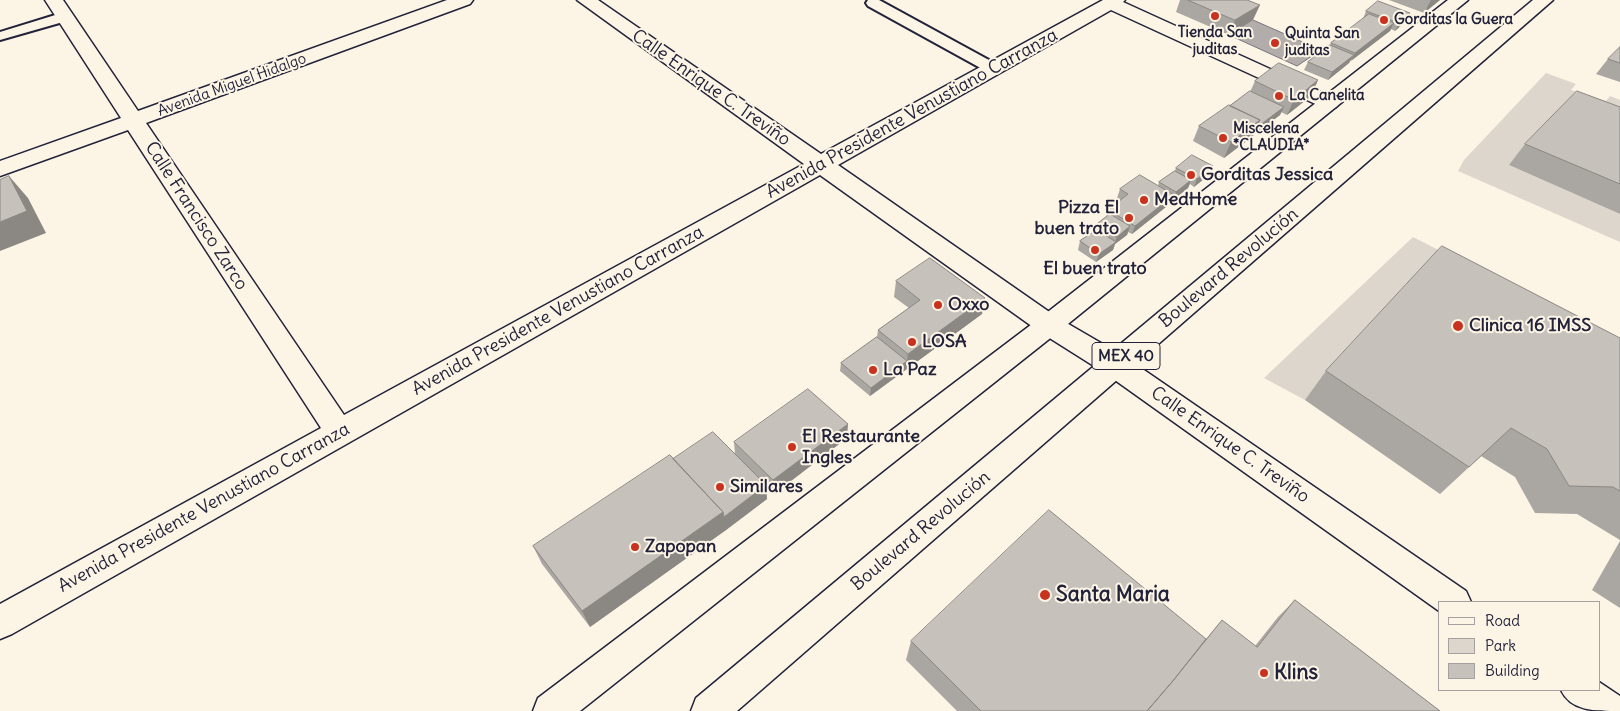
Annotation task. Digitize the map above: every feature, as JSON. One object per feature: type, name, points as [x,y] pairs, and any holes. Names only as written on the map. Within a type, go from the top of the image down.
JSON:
[{"type":"street","name":"Avenida Miguel Hidalgo","points":[[0,169],[464,0]]},
{"type":"street","name":"Calle Enrique C. Treviño","points":[[586,0],[1049,325],[1115,365],[1453,601]]},
{"type":"street","points":[[551,711],[1049,325],[1459,0]]},
{"type":"street","name":"Boulevard Revolución","points":[[708,711],[1544,0]]},
{"type":"street","name":"Avenida Presidente Venustiano Carranza","points":[[0,622],[1113,2]]},
{"type":"street","points":[[1113,2],[1329,103]]},
{"type":"street","name":"Calle Francisco Zarco","points":[[59,8],[339,432]]},
{"type":"street","points":[[1580,691],[1610,711]]},
{"type":"lane","points":[[873,3],[992,68]]},
{"type":"lane","points":[[2,36],[59,8]]},
{"type":"green space","points":[[1546,73],[1576,84],[1571,90],[1606,101],[1610,96],[1620,100],[1620,135],[1509,165],[1620,214],[1620,242],[1458,171],[1464,160]]},
{"type":"green space","points":[[1413,237],[1537,300],[1305,400],[1264,378]]},
{"type":"shaded area","name":"Quinta San juditas","points":[[1253,20],[1321,50],[1297,66],[1229,35]]},
{"type":"building","points":[[1188,0],[1247,0],[1260,5],[1235,20]]},
{"type":"building","points":[[1378,1],[1410,13],[1399,23],[1366,11]]},
{"type":"building","points":[[1369,14],[1394,23],[1355,53],[1331,43]]},
{"type":"building","points":[[1330,45],[1354,55],[1332,72],[1308,62]]},
{"type":"building","points":[[1620,47],[1620,63],[1608,59]]},
{"type":"building","points":[[1279,63],[1318,80],[1294,100],[1255,81]]},
{"type":"building","points":[[1250,91],[1284,107],[1260,125],[1258,124],[1260,120],[1230,106]]},
{"type":"building","points":[[1577,91],[1620,107],[1620,184],[1525,144]]},
{"type":"building","points":[[1229,105],[1260,120],[1231,142],[1199,126]]},
{"type":"building","points":[[1192,155],[1213,166],[1197,179],[1176,168]]},
{"type":"building","points":[[1175,171],[1191,180],[1176,192],[1159,182]]},
{"type":"building","points":[[1140,175],[1174,195],[1135,226],[1108,210],[1128,194],[1120,189]]},
{"type":"building","points":[[9,176],[27,211],[0,222],[0,180]]},
{"type":"building","points":[[1110,214],[1130,226],[1117,237],[1096,225]]},
{"type":"building","points":[[1097,230],[1116,242],[1099,254],[1080,241]]},
{"type":"building","points":[[1442,246],[1620,338],[1620,491],[1613,487],[1569,486],[1547,449],[1511,428],[1469,467],[1326,371]]},
{"type":"building","points":[[930,258],[985,298],[908,354],[878,330],[920,300],[896,281]]},
{"type":"building","name":"La Paz","points":[[877,337],[907,361],[871,388],[841,363]]},
{"type":"building","name":"El Restaurante Ingles","points":[[808,389],[848,424],[773,480],[734,442]]},
{"type":"building","name":"Similares","points":[[713,432],[766,485],[724,517],[723,512],[673,459]]},
{"type":"building","name":"Zapopan","points":[[670,455],[723,512],[582,611],[533,546]]},
{"type":"building","name":"Santa Maria","points":[[1049,510],[1206,639],[1147,711],[981,711],[911,641]]},
{"type":"building","name":"Klins","points":[[1295,600],[1440,711],[1147,711],[1222,620],[1257,647]]},
{"type":"place","name":"Tienda San juditas","points":[[1215,16]]},
{"type":"place","name":"Gorditas la Guera","points":[[1384,20]]},
{"type":"place","name":"Quinta San juditas","points":[[1275,43]]},
{"type":"place","name":"La Canelita","points":[[1279,96]]},
{"type":"place","name":"Miscelena *CLAUDIA*","points":[[1223,138]]},
{"type":"place","name":"Gorditas Jessica","points":[[1191,175]]},
{"type":"place","name":"MedHome","points":[[1144,200]]},
{"type":"place","name":"Pizza El buen trato","points":[[1129,218]]},
{"type":"place","name":"El buen trato","points":[[1095,250]]},
{"type":"place","name":"Oxxo","points":[[938,305]]},
{"type":"place","name":"Clinica 16 IMSS","points":[[1458,326]]},
{"type":"place","name":"LOSA","points":[[912,342]]},
{"type":"place","name":"La Paz","points":[[873,370]]},
{"type":"place","name":"El Restaurante Ingles","points":[[792,447]]},
{"type":"place","name":"Similares","points":[[720,487]]},
{"type":"place","name":"Zapopan","points":[[635,547]]},
{"type":"place","name":"Santa Maria","points":[[1045,595]]},
{"type":"place","name":"Klins","points":[[1264,673]]}]
